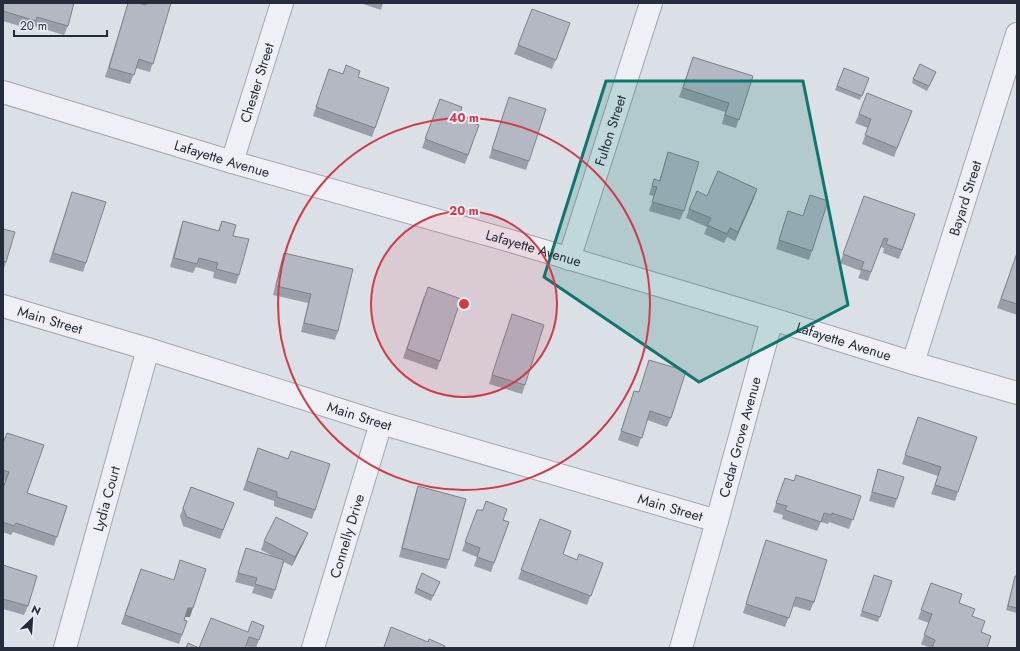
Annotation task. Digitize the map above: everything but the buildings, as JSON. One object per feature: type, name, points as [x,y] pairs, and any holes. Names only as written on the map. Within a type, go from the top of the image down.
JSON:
[{"type":"street","name":"Chester Street","points":[[232,162],[282,3]]},
{"type":"street","name":"Fulton Street","points":[[569,259],[651,3]]},
{"type":"street","name":"Bayard Street","points":[[913,363],[1017,34]]},
{"type":"street","name":"Lafayette Avenue","points":[[3,92],[232,162],[514,242],[772,318],[913,363],[1017,393]]},
{"type":"street","name":"Main Street","points":[[3,306],[148,349],[381,423],[718,521]]},
{"type":"street","name":"Cedar Grove Avenue","points":[[681,648],[718,521],[772,318]]},
{"type":"street","name":"Lydia Court","points":[[65,648],[148,349]]},
{"type":"street","name":"Connelly Drive","points":[[313,648],[381,423]]},
{"type":"highlighted area","points":[[606,81],[803,81],[848,305],[699,382],[544,277]]}]
